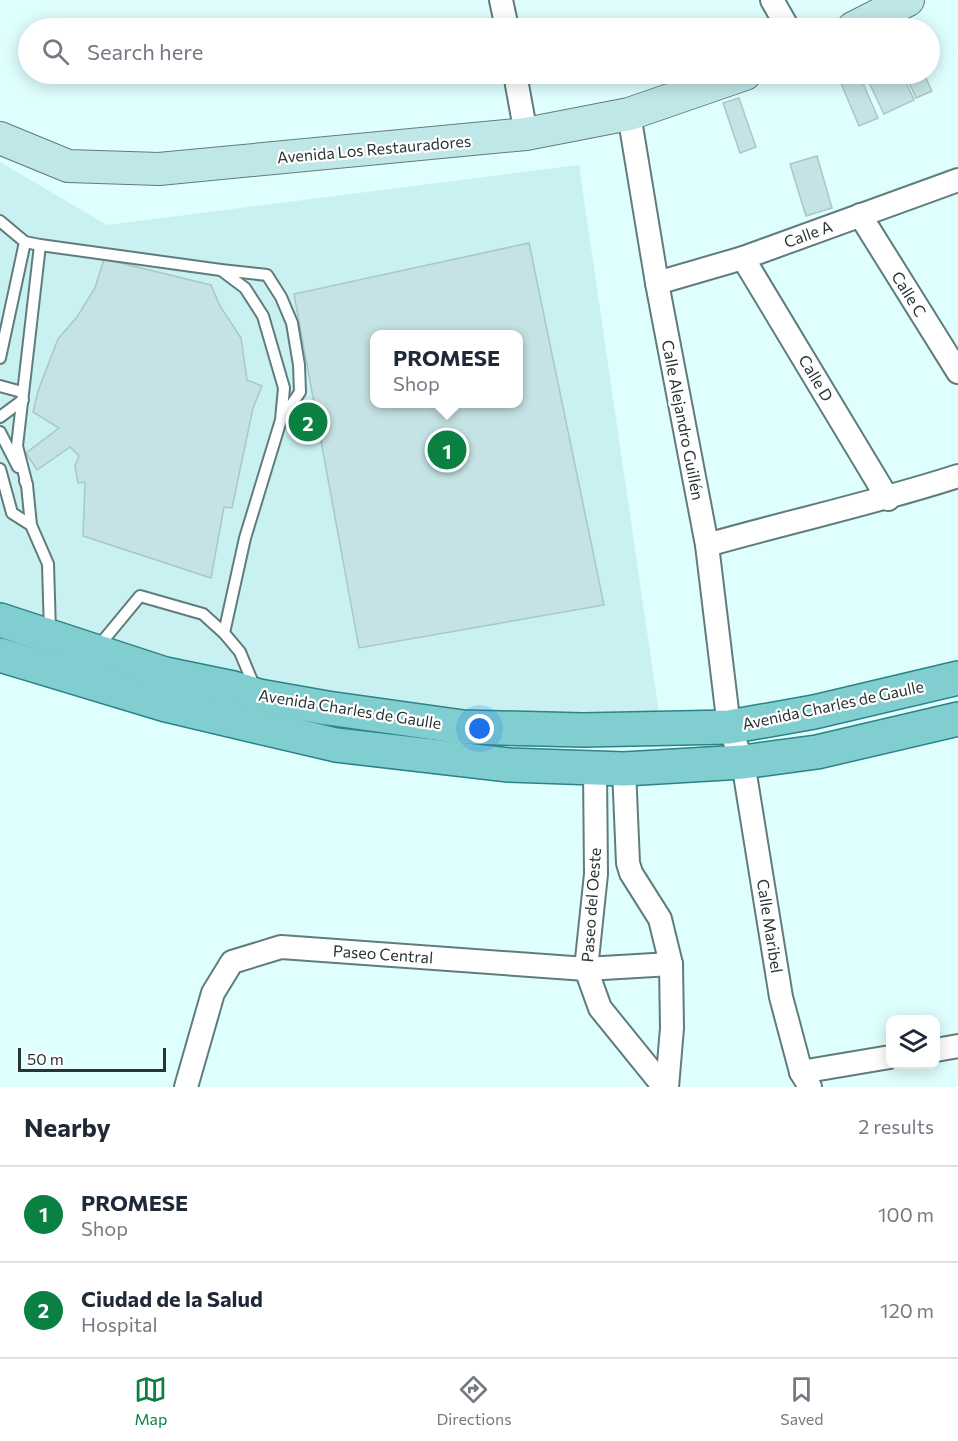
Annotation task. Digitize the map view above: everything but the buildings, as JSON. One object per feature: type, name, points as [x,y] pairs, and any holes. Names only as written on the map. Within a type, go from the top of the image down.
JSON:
[{"type":"main road","name":"Avenida Charles de Gaulle","points":[[0,620],[165,674],[233,688],[259,696],[463,727],[583,730],[729,727],[814,712],[958,678]]},
{"type":"main road","name":"Avenida Charles de Gaulle","points":[[0,655],[166,705],[336,745],[509,765],[609,769],[743,762],[817,752],[958,718]]},
{"type":"street","points":[[501,0],[505,18]]},
{"type":"street","points":[[772,0],[782,18]]},
{"type":"street","points":[[872,18],[902,2]]},
{"type":"street","points":[[517,84],[526,134]]},
{"type":"street","name":"Avenida Los Restauradores","points":[[0,138],[68,166],[159,169],[526,134],[630,114],[717,84]]},
{"type":"street","name":"Calle Alejandro Guillén","points":[[630,114],[657,284],[707,546],[729,727]]},
{"type":"street","name":"Calle A","points":[[657,284],[743,258],[958,180]]},
{"type":"street","name":"Calle C","points":[[860,215],[958,372]]},
{"type":"street","name":"Calle D","points":[[743,258],[888,499]]},
{"type":"street","points":[[707,546],[770,527],[888,499],[958,476]]},
{"type":"street","name":"Calle Maribel","points":[[729,727],[743,762],[781,997],[806,1080]]},
{"type":"street","name":"Paseo del Oeste","points":[[609,769],[631,873],[660,919],[671,964],[672,1028],[666,1087]]},
{"type":"street","name":"Paseo del Oeste","points":[[609,769],[586,969],[600,1008],[666,1087]]},
{"type":"street","name":"Paseo Central","points":[[186,1087],[213,993],[232,962],[280,946],[586,969],[671,964]]},
{"type":"street","points":[[940,1049],[958,1046]]},
{"type":"street","points":[[806,1080],[886,1058]]},
{"type":"lane","points":[[0,221],[25,242],[221,270],[267,274],[281,297],[292,323],[299,364],[300,392],[281,420]]},
{"type":"lane","points":[[0,358],[25,242]]},
{"type":"lane","points":[[40,244],[17,447],[27,485],[31,525],[48,564],[50,636]]},
{"type":"lane","points":[[221,270],[245,288],[264,316],[284,388],[281,420],[244,538],[224,633]]},
{"type":"lane","points":[[0,386],[22,396]]},
{"type":"lane","points":[[0,417],[22,396]]},
{"type":"lane","points":[[0,432],[27,485]]},
{"type":"lane","points":[[0,469],[12,513],[31,525]]},
{"type":"lane","points":[[95,650],[140,596],[203,614],[240,652],[259,696]]},
{"type":"shaded area","points":[[0,162],[107,225],[579,165],[661,727],[233,688],[0,620]]},
{"type":"place","name":"Ciudad de la Salud","points":[[308,422]]},
{"type":"place","name":"PROMESE","points":[[447,450]]}]
